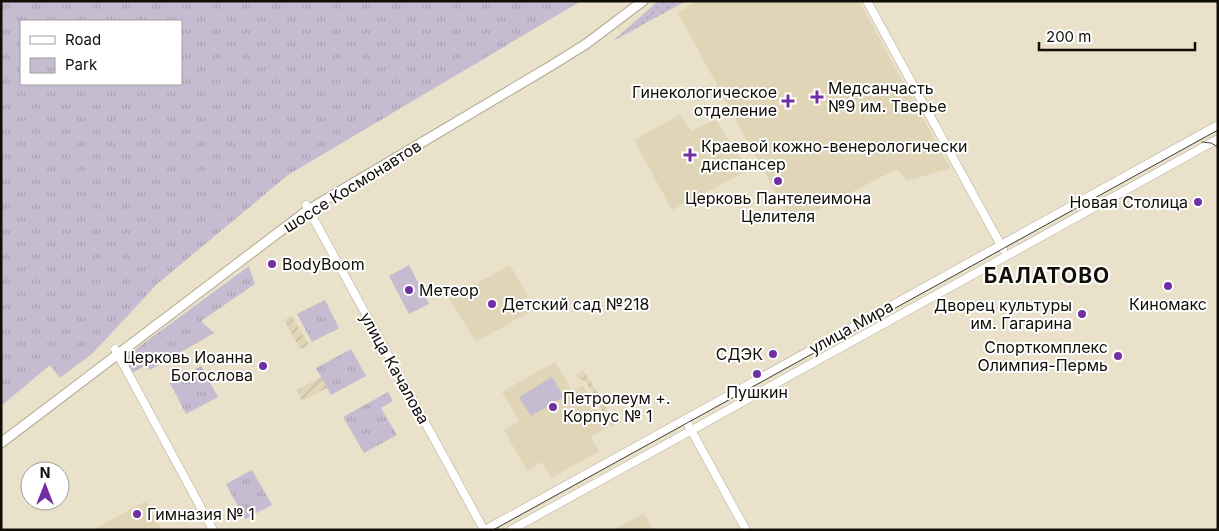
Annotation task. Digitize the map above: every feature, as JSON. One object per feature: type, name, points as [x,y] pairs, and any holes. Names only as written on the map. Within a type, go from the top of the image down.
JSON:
[{"type":"main road","name":"шоссе Космонавтов","points":[[1,436],[307,208],[547,62],[583,39],[633,1]]},
{"type":"main road","name":"шоссе Космонавтов","points":[[307,208],[549,67],[586,44],[643,1]]},
{"type":"main road","points":[[867,1],[1007,255]]},
{"type":"main road","name":"улица Мира","points":[[484,530],[1218,125]]},
{"type":"main road","name":"улица Мира","points":[[511,530],[1218,139]]},
{"type":"main road","name":"улица Качалова","points":[[307,208],[484,530]]},
{"type":"main road","name":"шоссе Космонавтов","points":[[1,442],[116,352]]},
{"type":"main road","points":[[116,352],[213,530]]},
{"type":"main road","points":[[685,419],[746,530]]},
{"type":"shaded area","name":"Медсанчасть №9 им. Тверье","points":[[695,1],[859,1],[950,168],[907,181],[897,169],[792,223],[678,13]]},
{"type":"shaded area","name":"Краевой кожно-венерологически диспансер","points":[[679,115],[692,131],[715,119],[749,170],[672,210],[634,140]]},
{"type":"shaded area","name":"Детский сад №218","points":[[510,265],[535,309],[476,342],[449,299]]},
{"type":"shaded area","points":[[292,316],[309,345],[300,349],[284,320]]},
{"type":"shaded area","name":"Петролеум +. Корпус № 1","points":[[555,362],[572,391],[583,385],[607,427],[591,437],[599,451],[551,478],[542,462],[527,471],[504,430],[519,421],[502,392]]},
{"type":"shaded area","points":[[583,370],[615,423],[610,426],[586,382],[579,379],[576,375]]},
{"type":"shaded area","points":[[321,377],[327,388],[302,401],[297,390]]},
{"type":"shaded area","name":"Гимназия № 1","points":[[146,501],[162,530],[98,530],[96,528]]},
{"type":"shaded area","points":[[644,513],[653,530],[613,530]]},
{"type":"green space","points":[[1,1],[581,1],[288,175],[157,284],[93,353],[60,378],[50,365],[1,406]]},
{"type":"green space","points":[[658,1],[686,1],[613,41]]},
{"type":"green space","name":"Метеор","points":[[409,265],[429,304],[409,314],[389,276]]},
{"type":"green space","points":[[249,266],[255,284],[201,321],[214,333],[150,370],[144,366],[132,373],[125,361],[125,357]]},
{"type":"green space","points":[[325,300],[339,328],[312,342],[297,314]]},
{"type":"green space","points":[[351,349],[366,376],[331,395],[316,368]]},
{"type":"green space","points":[[201,366],[218,397],[186,414],[170,383]]},
{"type":"green space","points":[[552,377],[564,397],[531,416],[519,397]]},
{"type":"green space","points":[[388,392],[393,401],[381,408],[397,435],[364,453],[343,417]]},
{"type":"green space","points":[[252,470],[272,505],[245,519],[226,484]]},
{"type":"tram line","points":[[493,530],[1218,130]]},
{"type":"tram line","points":[[1202,142],[1211,143],[1218,147]]},
{"type":"place","name":"Медсанчасть №9 им. Тверье","points":[[817,97]]},
{"type":"place","name":"Гинекологическое отделение","points":[[788,101]]},
{"type":"place","name":"Краевой кожно-венерологически диспансер","points":[[690,155]]},
{"type":"place","name":"Церковь Пантелеимона Целителя","points":[[778,181]]},
{"type":"place","name":"Новая Столица","points":[[1198,202]]},
{"type":"place","name":"BodyBoom","points":[[272,264]]},
{"type":"place","name":"Киномакс","points":[[1168,286]]},
{"type":"place","name":"Метеор","points":[[409,290]]},
{"type":"place","name":"Детский сад №218","points":[[492,304]]},
{"type":"place","name":"Дворец культуры им. Гагарина","points":[[1082,314]]},
{"type":"place","name":"СДЭК","points":[[773,354]]},
{"type":"place","name":"Спорткомплекс Олимпия-Пермь","points":[[1118,356]]},
{"type":"place","name":"Церковь Иоанна Богослова","points":[[263,366]]},
{"type":"place","name":"Пушкин","points":[[757,374]]},
{"type":"place","name":"Петролеум +. Корпус № 1","points":[[553,407]]},
{"type":"place","name":"Гимназия № 1","points":[[137,514]]},
{"type":"district","name":"БАЛАТОВО","points":[[1047,275]]}]
